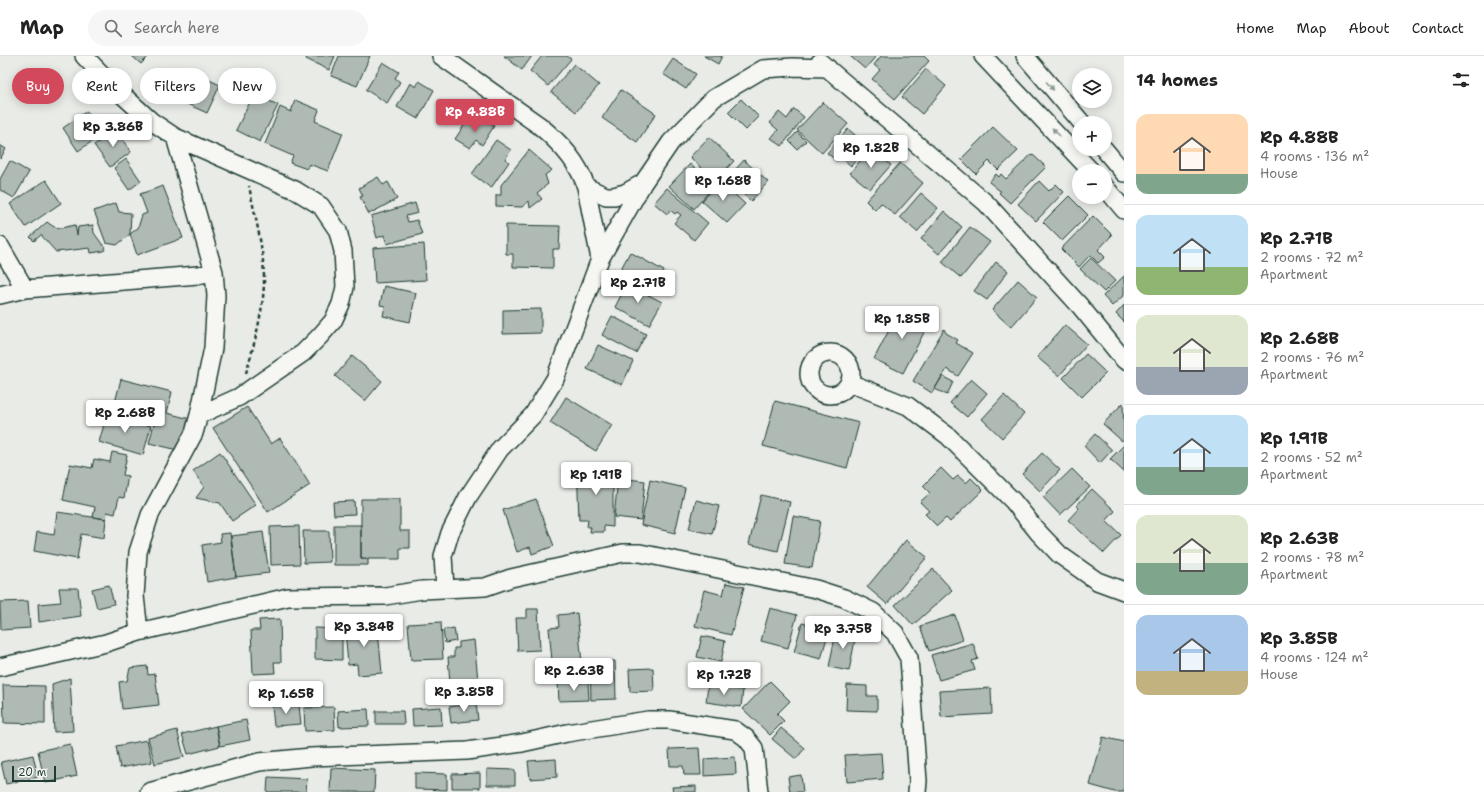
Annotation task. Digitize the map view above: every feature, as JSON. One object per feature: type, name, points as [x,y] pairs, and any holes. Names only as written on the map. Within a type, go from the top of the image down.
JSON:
[{"type":"street","points":[[84,56],[116,89],[151,121],[175,137],[246,170],[295,190],[321,206],[338,231],[343,250],[345,287],[341,304],[333,321],[302,353],[239,397],[199,415]]},
{"type":"street","points":[[441,56],[506,101],[553,137],[577,166],[583,176],[586,186],[600,259]]},
{"type":"street","points":[[811,56],[828,68],[986,203],[1080,306],[1124,360]]},
{"type":"street","points":[[983,56],[1085,164]]},
{"type":"street","points":[[1025,56],[1076,116]]},
{"type":"street","points":[[445,588],[443,556],[450,533],[468,497],[496,455],[533,415],[555,379],[600,259],[643,183],[671,142],[714,98],[763,63],[792,67],[828,68]]},
{"type":"street","points":[[139,632],[135,596],[138,552],[150,515],[190,440],[199,415],[213,348],[216,296],[214,272],[175,137]]},
{"type":"street","points":[[1110,156],[1124,173]]},
{"type":"street","points":[[586,186],[606,196],[614,196],[625,193],[643,183]]},
{"type":"street","points":[[1112,195],[1124,210]]},
{"type":"street","points":[[0,246],[25,289]]},
{"type":"street","points":[[0,295],[25,289],[198,275],[214,272]]},
{"type":"street","points":[[850,383],[908,406],[948,436],[1013,501],[1038,532],[1060,555],[1097,581],[1124,591]]},
{"type":"street","points":[[0,667],[106,643],[139,632],[288,597],[385,596],[422,590],[485,586],[510,578],[623,553],[640,554],[816,589],[844,598],[873,612],[895,633],[909,658],[918,781],[917,792]]},
{"type":"street","points":[[149,792],[259,762],[310,757],[467,751],[522,743],[567,733],[648,720],[669,720],[735,730],[746,738],[754,748],[759,792]]},
{"type":"path","points":[[239,397],[257,333],[264,281],[262,254],[246,170]]},
{"type":"building","points":[[132,56],[149,56],[141,64]]},
{"type":"building","points":[[307,56],[335,56],[329,70],[306,59]]},
{"type":"building","points":[[339,56],[370,56],[357,86],[331,76]]},
{"type":"building","points":[[504,56],[532,56],[522,70]]},
{"type":"building","points":[[542,56],[567,56],[571,59],[548,86],[530,71]]},
{"type":"building","points":[[704,56],[722,56],[718,64]]},
{"type":"building","points":[[850,56],[876,56],[865,69]]},
{"type":"building","points":[[881,56],[924,56],[929,61],[895,99],[872,79],[880,70],[874,65]]},
{"type":"building","points":[[673,59],[696,74],[686,89],[663,74]]},
{"type":"building","points":[[383,62],[399,72],[395,78],[400,82],[387,103],[366,90]]},
{"type":"building","points":[[574,64],[599,85],[576,112],[551,92]]},
{"type":"building","points":[[926,69],[946,86],[922,114],[902,97]]},
{"type":"building","points":[[210,80],[218,84],[218,89],[207,113],[187,104],[210,104]]},
{"type":"building","points":[[419,81],[434,90],[418,119],[397,107],[410,83],[416,87]]},
{"type":"building","points":[[621,90],[656,114],[637,142],[602,118]]},
{"type":"building","points":[[741,99],[759,117],[746,130],[728,112]]},
{"type":"building","points":[[295,100],[319,110],[315,121],[343,133],[328,171],[309,164],[307,169],[290,163],[293,156],[265,144],[280,107],[291,112]]},
{"type":"building","points":[[823,102],[848,124],[822,153],[797,130]]},
{"type":"building","points":[[249,104],[278,105],[260,142],[236,130]]},
{"type":"building","points":[[794,109],[804,117],[782,146],[771,138],[778,130],[770,123],[779,112],[787,119]]},
{"type":"building","points":[[87,111],[103,134],[78,151],[63,128]]},
{"type":"building","points":[[483,118],[494,126],[482,145],[476,140],[470,148],[455,139],[467,121],[477,127]]},
{"type":"building","points":[[993,127],[1018,151],[998,170],[989,161],[976,174],[961,159]]},
{"type":"building","points":[[848,129],[868,146],[851,166],[841,157],[837,161],[827,153]]},
{"type":"building","points":[[116,130],[131,152],[110,167],[94,145]]},
{"type":"building","points":[[797,132],[806,141],[797,149],[789,141]]},
{"type":"building","points":[[709,137],[734,161],[715,181],[690,157]]},
{"type":"building","points":[[496,140],[511,150],[505,159],[509,162],[491,188],[472,174]]},
{"type":"building","points":[[0,145],[6,149],[0,159]]},
{"type":"building","points":[[871,148],[891,165],[870,189],[850,173]]},
{"type":"building","points":[[529,150],[552,170],[545,175],[548,184],[537,193],[542,199],[530,208],[529,201],[522,207],[496,206],[496,195],[501,195],[501,185]]},
{"type":"building","points":[[1032,154],[1046,167],[1010,203],[999,193],[1001,191],[989,182],[996,174],[999,177],[1001,174],[1006,179]]},
{"type":"building","points":[[126,159],[141,181],[129,190],[114,168]]},
{"type":"building","points":[[744,160],[768,182],[751,201],[727,179]]},
{"type":"building","points":[[10,161],[29,172],[14,198],[0,190],[0,179]]},
{"type":"building","points":[[900,163],[923,183],[895,215],[881,203],[875,210],[866,201]]},
{"type":"building","points":[[690,164],[714,186],[694,209],[669,186]]},
{"type":"building","points":[[378,177],[383,185],[388,182],[397,199],[369,214],[360,197],[363,196],[359,188]]},
{"type":"building","points":[[46,180],[61,203],[26,227],[10,204]]},
{"type":"building","points":[[720,181],[745,204],[727,223],[702,201]]},
{"type":"building","points":[[1039,181],[1049,191],[1056,184],[1064,192],[1036,221],[1018,204]]},
{"type":"building","points":[[163,186],[183,238],[137,255],[130,234],[138,228],[142,215],[147,213],[140,194]]},
{"type":"building","points":[[667,188],[708,223],[694,240],[674,223],[681,215],[677,212],[675,214],[670,210],[667,214],[654,203]]},
{"type":"building","points":[[921,193],[938,208],[917,232],[900,217]]},
{"type":"building","points":[[1069,196],[1072,199],[1072,204],[1077,204],[1088,215],[1062,241],[1043,222]]},
{"type":"building","points":[[116,203],[119,212],[131,213],[130,234],[117,245],[106,243],[94,211]]},
{"type":"building","points":[[415,203],[418,213],[406,216],[408,222],[417,220],[422,234],[387,244],[384,235],[377,238],[371,216]]},
{"type":"building","points":[[944,211],[962,227],[939,254],[921,239]]},
{"type":"building","points":[[1093,216],[1112,235],[1098,250],[1105,257],[1098,263],[1090,255],[1079,267],[1061,249]]},
{"type":"building","points":[[47,222],[54,227],[61,228],[75,225],[77,235],[78,227],[93,225],[94,233],[105,248],[104,251],[91,253],[90,248],[56,252],[41,235],[34,241],[30,237]]},
{"type":"building","points":[[506,225],[560,226],[559,249],[553,249],[553,268],[513,267],[513,254],[506,254]]},
{"type":"building","points":[[970,227],[990,242],[961,278],[942,262]]},
{"type":"building","points":[[424,244],[426,280],[375,283],[373,248]]},
{"type":"building","points":[[630,252],[664,271],[651,294],[617,276]]},
{"type":"building","points":[[1091,258],[1115,281],[1104,292],[1080,269]]},
{"type":"building","points":[[996,262],[1008,271],[987,300],[974,291]]},
{"type":"building","points":[[1124,276],[1124,295],[1112,306],[1103,296]]},
{"type":"building","points":[[1018,280],[1037,297],[1011,327],[992,310]]},
{"type":"building","points":[[627,284],[662,302],[649,325],[615,307]]},
{"type":"building","points":[[384,286],[416,293],[410,322],[383,316],[385,306],[380,305]]},
{"type":"building","points":[[1124,305],[1124,322],[1116,314]]},
{"type":"building","points":[[901,307],[930,321],[903,373],[874,359]]},
{"type":"building","points":[[541,309],[541,333],[503,334],[503,310]]},
{"type":"building","points":[[612,316],[646,334],[636,353],[602,335]]},
{"type":"building","points":[[1065,325],[1087,344],[1059,376],[1037,357]]},
{"type":"building","points":[[944,329],[946,333],[958,340],[956,343],[973,353],[958,376],[947,369],[932,393],[913,381]]},
{"type":"building","points":[[598,345],[633,361],[622,385],[587,369]]},
{"type":"building","points":[[1086,354],[1106,373],[1082,397],[1063,378]]},
{"type":"building","points":[[352,356],[382,381],[365,401],[335,376]]},
{"type":"building","points":[[942,376],[953,382],[947,395],[935,389]]},
{"type":"building","points":[[121,379],[172,392],[167,413],[190,419],[182,451],[149,443],[154,424],[112,414]]},
{"type":"building","points":[[971,379],[987,393],[967,417],[950,403]]},
{"type":"building","points":[[1004,395],[1024,414],[1002,438],[982,419]]},
{"type":"building","points":[[566,397],[612,425],[596,451],[550,423]]},
{"type":"building","points":[[775,401],[859,423],[847,468],[763,446]]},
{"type":"building","points":[[1123,403],[1124,439],[1122,441],[1103,424]]},
{"type":"building","points":[[247,407],[271,444],[280,438],[310,485],[268,512],[213,428]]},
{"type":"building","points":[[107,414],[151,426],[143,455],[99,442]]},
{"type":"building","points":[[1095,434],[1112,450],[1100,463],[1084,446]]},
{"type":"building","points":[[1124,445],[1124,472],[1110,459]]},
{"type":"building","points":[[112,452],[127,455],[123,475],[128,476],[124,498],[119,497],[115,514],[107,512],[106,519],[93,517],[95,507],[63,500],[70,464],[92,468],[94,459],[110,462]]},
{"type":"building","points":[[220,452],[256,505],[232,521],[220,503],[196,498],[204,487],[193,471]]},
{"type":"building","points":[[1042,453],[1060,470],[1040,491],[1022,474]]},
{"type":"building","points":[[613,464],[613,527],[604,526],[604,532],[590,532],[591,527],[587,527],[588,520],[579,520],[577,465]]},
{"type":"building","points":[[941,468],[953,480],[958,476],[966,483],[971,478],[983,490],[950,522],[946,518],[937,526],[925,514],[929,511],[920,502],[930,493],[923,486]]},
{"type":"building","points":[[1072,469],[1090,487],[1060,515],[1043,497]]},
{"type":"building","points":[[618,478],[645,481],[641,520],[614,517]]},
{"type":"building","points":[[650,480],[685,488],[675,533],[641,525]]},
{"type":"building","points":[[1092,489],[1115,511],[1106,521],[1121,535],[1104,553],[1068,520],[1079,508],[1076,506]]},
{"type":"building","points":[[761,495],[790,502],[778,551],[749,544]]},
{"type":"building","points":[[361,499],[400,499],[400,531],[410,531],[410,548],[400,548],[400,559],[361,559]]},
{"type":"building","points":[[536,499],[554,546],[532,554],[530,547],[517,552],[503,510]]},
{"type":"building","points":[[696,500],[719,506],[712,534],[689,529]]},
{"type":"building","points":[[354,501],[355,514],[334,515],[333,502]]},
{"type":"building","points":[[57,512],[106,519],[104,538],[81,534],[77,559],[34,551],[37,532],[54,535]]},
{"type":"building","points":[[793,516],[820,521],[812,568],[785,564]]},
{"type":"building","points":[[334,525],[361,525],[361,559],[368,559],[368,565],[334,565]]},
{"type":"building","points":[[299,526],[300,564],[271,565],[270,527]]},
{"type":"building","points":[[303,531],[329,531],[330,562],[304,563]]},
{"type":"building","points":[[263,532],[269,573],[236,577],[231,536]]},
{"type":"building","points":[[230,533],[236,577],[207,582],[202,545],[221,542],[220,534]]},
{"type":"building","points":[[906,540],[927,557],[887,604],[867,587]]},
{"type":"building","points":[[933,569],[952,590],[913,625],[895,605]]},
{"type":"building","points":[[726,583],[744,587],[731,635],[695,626],[704,590],[723,595]]},
{"type":"building","points":[[109,585],[114,604],[97,608],[92,589]]},
{"type":"building","points":[[59,588],[78,588],[81,616],[39,622],[38,604],[61,602]]},
{"type":"building","points":[[28,601],[30,628],[1,630],[0,602]]},
{"type":"building","points":[[770,608],[797,615],[788,648],[761,641]]},
{"type":"building","points":[[527,609],[538,609],[540,650],[518,651],[516,618],[527,618]]},
{"type":"building","points":[[577,613],[583,673],[560,675],[558,660],[552,661],[549,628],[559,627],[558,615]]},
{"type":"building","points":[[955,615],[963,640],[929,651],[920,626]]},
{"type":"building","points":[[280,619],[281,662],[274,662],[275,673],[253,674],[251,630],[260,630],[259,620]]},
{"type":"building","points":[[377,620],[382,673],[358,675],[357,664],[348,665],[345,629],[360,628],[359,622]]},
{"type":"building","points":[[441,622],[443,659],[411,660],[408,624]]},
{"type":"building","points":[[802,623],[829,630],[821,659],[794,652]]},
{"type":"building","points":[[842,627],[855,629],[853,640],[855,640],[849,671],[829,667],[835,637],[840,638]]},
{"type":"building","points":[[315,628],[342,629],[342,660],[315,659]]},
{"type":"building","points":[[454,628],[456,641],[445,643],[443,630]]},
{"type":"building","points":[[702,636],[725,641],[721,662],[697,657]]},
{"type":"building","points":[[474,640],[478,680],[450,683],[448,657],[454,657],[454,648],[459,648],[459,642]]},
{"type":"building","points":[[973,643],[978,659],[972,661],[975,670],[939,680],[931,655]]},
{"type":"building","points":[[590,661],[615,661],[616,699],[591,700]]},
{"type":"building","points":[[147,666],[148,675],[155,674],[159,705],[122,709],[119,682],[127,681],[130,668]]},
{"type":"building","points":[[653,668],[654,691],[630,692],[629,669]]},
{"type":"building","points":[[70,678],[73,731],[54,732],[52,684]]},
{"type":"building","points":[[770,681],[790,701],[777,714],[784,721],[770,735],[743,709]]},
{"type":"building","points":[[588,682],[589,700],[559,701],[558,683]]},
{"type":"building","points":[[3,685],[45,686],[45,724],[4,723]]},
{"type":"building","points":[[708,685],[743,690],[741,707],[706,702]]},
{"type":"building","points":[[847,685],[867,686],[867,696],[877,696],[877,711],[846,710]]},
{"type":"building","points":[[991,688],[992,714],[941,717],[939,691]]},
{"type":"building","points":[[476,703],[478,720],[451,723],[449,707]]},
{"type":"building","points":[[299,705],[301,724],[274,726],[272,706]]},
{"type":"building","points":[[334,707],[335,730],[305,731],[304,708]]},
{"type":"building","points":[[441,707],[442,725],[413,726],[412,709]]},
{"type":"building","points":[[368,709],[369,726],[339,727],[338,711]]},
{"type":"building","points":[[376,711],[403,711],[404,724],[376,724]]},
{"type":"building","points":[[246,720],[250,740],[220,746],[216,726]]},
{"type":"building","points":[[216,726],[220,746],[188,754],[182,734]]},
{"type":"building","points":[[781,728],[805,748],[796,759],[772,739]]},
{"type":"building","points":[[177,730],[184,757],[155,764],[148,738]]},
{"type":"building","points":[[1103,737],[1124,742],[1124,792],[1115,792],[1090,785]]},
{"type":"building","points":[[147,740],[152,762],[120,768],[116,746]]},
{"type":"building","points":[[70,744],[77,776],[45,783],[38,751]]},
{"type":"building","points":[[699,748],[701,775],[684,775],[683,766],[670,766],[669,749]]},
{"type":"building","points":[[881,753],[883,779],[847,782],[845,755]]},
{"type":"building","points":[[33,755],[38,777],[6,784],[1,762]]},
{"type":"building","points":[[735,757],[736,774],[704,776],[704,759]]},
{"type":"building","points":[[556,759],[557,777],[530,779],[528,761]]},
{"type":"building","points":[[331,768],[375,770],[374,792],[330,792]]},
{"type":"building","points":[[487,769],[515,770],[515,785],[487,785]]},
{"type":"building","points":[[415,773],[447,774],[447,790],[415,789]]},
{"type":"building","points":[[480,773],[480,788],[452,788],[452,774]]},
{"type":"building","points":[[801,775],[803,792],[790,792],[788,777]]},
{"type":"building","points":[[268,777],[307,779],[306,792],[267,792]]},
{"type":"building","points":[[696,786],[696,792],[673,792],[672,787]]}]
